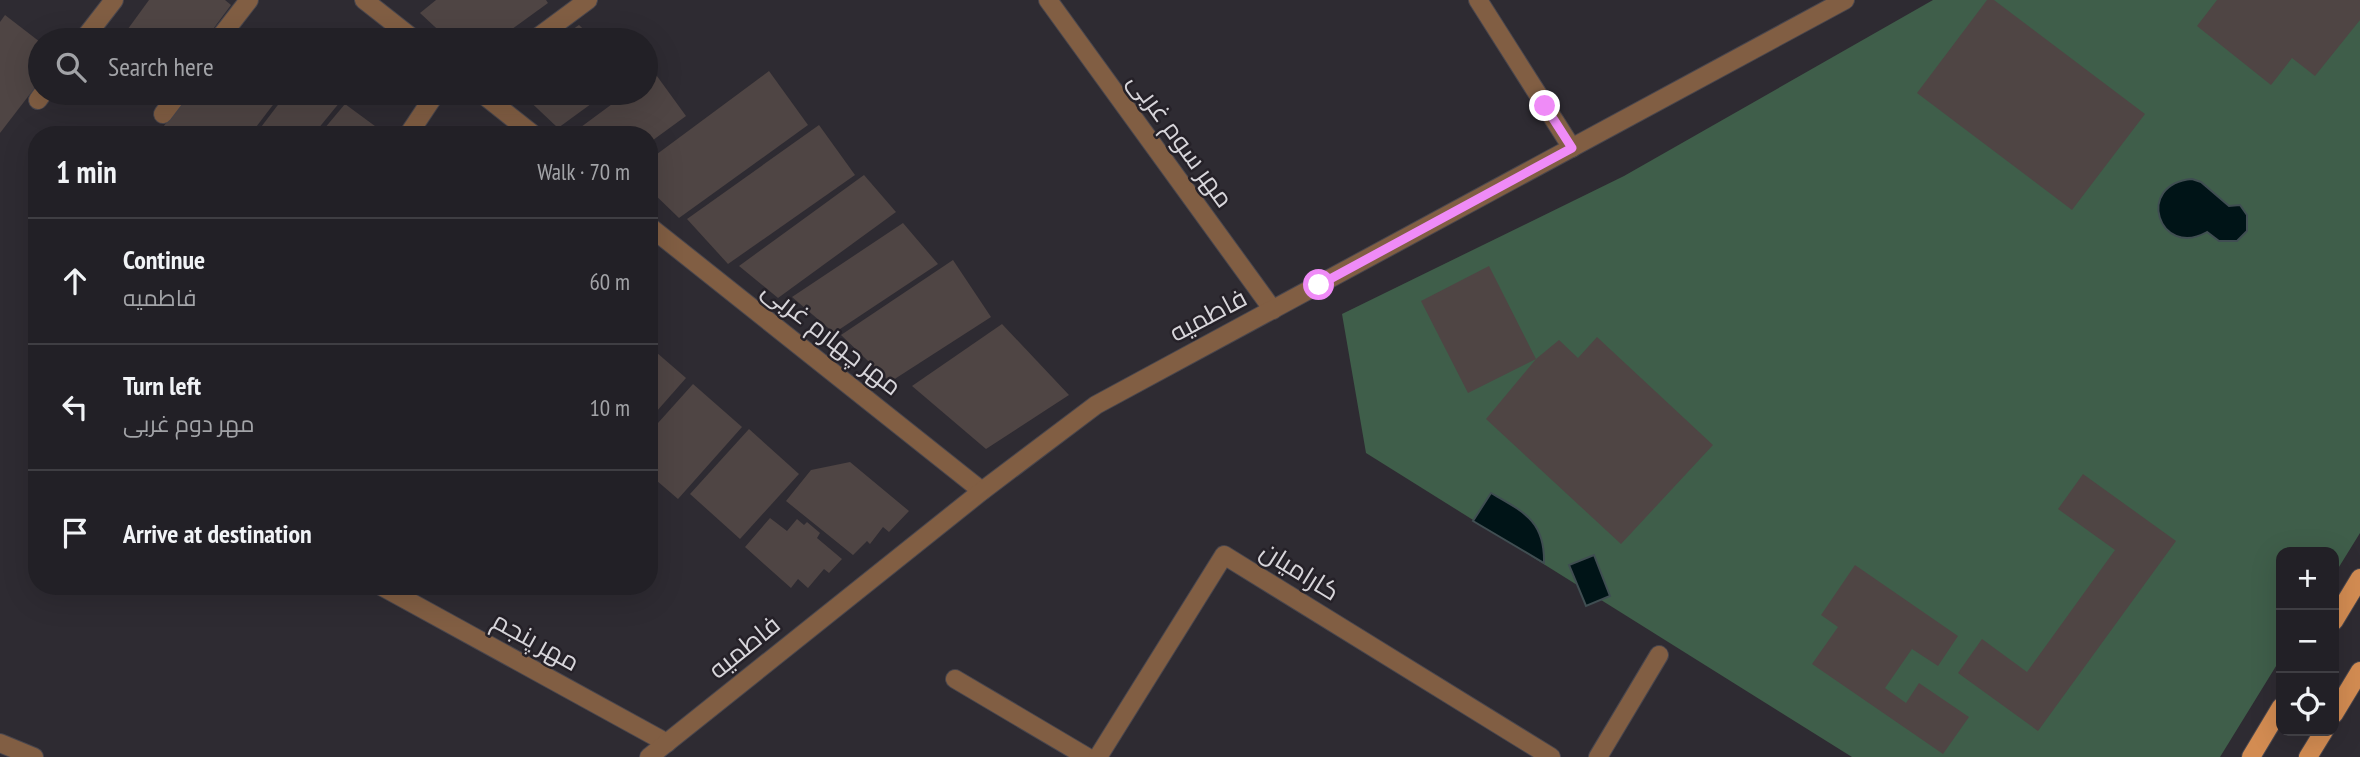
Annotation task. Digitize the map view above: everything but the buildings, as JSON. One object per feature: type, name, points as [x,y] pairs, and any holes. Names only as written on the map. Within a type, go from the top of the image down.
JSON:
[{"type":"main road","points":[[2339,613],[2360,579]]},
{"type":"main road","points":[[2339,706],[2360,671]]},
{"type":"main road","points":[[2251,757],[2276,715]]},
{"type":"main road","points":[[2308,757],[2321,736]]},
{"type":"street","points":[[92,28],[114,0]]},
{"type":"street","points":[[227,28],[248,0]]},
{"type":"street","points":[[364,0],[400,28]]},
{"type":"street","points":[[550,28],[588,0]]},
{"type":"street","name":"مهر سوم غربی","points":[[1048,0],[1273,310]]},
{"type":"street","points":[[1478,0],[1572,148]]},
{"type":"street","name":"فاطمیه","points":[[649,757],[982,491],[1096,405],[1844,0]]},
{"type":"street","points":[[163,114],[170,105]]},
{"type":"street","points":[[414,126],[428,105]]},
{"type":"street","points":[[496,105],[523,126]]},
{"type":"street","name":"مهر چهارم غربی","points":[[658,233],[982,491]]},
{"type":"street","name":"کارامیان","points":[[1098,757],[1224,555],[1552,757]]},
{"type":"street","name":"مهر پنجم","points":[[397,595],[667,743]]},
{"type":"street","points":[[1598,757],[1658,655]]},
{"type":"street","points":[[955,679],[1087,757]]},
{"type":"street","points":[[0,743],[34,757]]},
{"type":"green space","points":[[1933,0],[2360,0],[2360,533],[2339,567],[2339,547],[2276,547],[2276,666],[2220,757],[1852,757],[1366,453],[1342,314],[1624,176]]},
{"type":"shaded area","points":[[2192,179],[2201,182],[2229,206],[2240,205],[2247,215],[2247,231],[2237,241],[2219,241],[2207,232],[2190,238],[2176,236],[2166,228],[2160,218],[2159,205],[2163,193],[2174,184]]},
{"type":"shaded area","points":[[1491,493],[1530,519],[1541,537],[1544,563],[1473,521]]},
{"type":"shaded area","points":[[1594,555],[1610,596],[1586,606],[1569,565]]},
{"type":"route","points":[[1319,285],[1572,148],[1545,106]]}]
